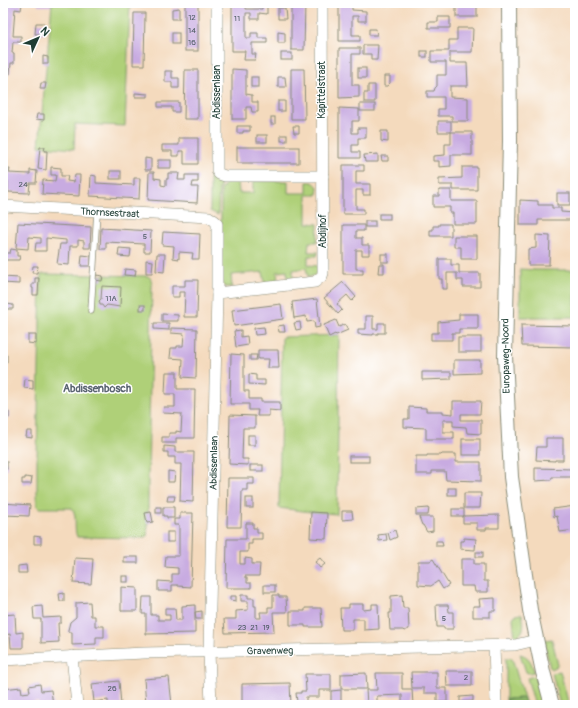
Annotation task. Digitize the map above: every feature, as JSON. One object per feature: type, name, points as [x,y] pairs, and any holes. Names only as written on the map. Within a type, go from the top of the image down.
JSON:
[{"type":"street","name":"Abdissenlaan","points":[[217,3],[217,171],[219,174],[225,176],[323,176]]},
{"type":"street","name":"Kapittelstraat","points":[[322,3],[323,176]]},
{"type":"street","name":"Europaweg-Noord","points":[[509,3],[510,141],[505,356],[511,477],[530,610],[543,672],[552,705]]},
{"type":"street","name":"Abdijhof","points":[[217,293],[315,282],[322,276],[323,176]]},
{"type":"street","name":"Thornsestraat","points":[[3,206],[209,217],[215,221]]},
{"type":"street","name":"Abdissenlaan","points":[[210,705],[209,652],[217,293],[217,228],[215,221]]},
{"type":"street","name":"Gravenweg","points":[[3,660],[144,653],[494,646],[515,645],[536,640]]},
{"type":"street","points":[[494,646],[496,705]]},
{"type":"street","points":[[72,656],[77,705]]},
{"type":"lane","points":[[91,310],[97,212]]},
{"type":"green space","points":[[52,3],[130,3],[125,126],[75,124],[74,149],[39,146]]},
{"type":"green space","points":[[210,177],[221,184],[219,189],[218,215],[210,211]]},
{"type":"green space","points":[[228,181],[238,181],[239,193],[253,193],[253,181],[288,181],[288,193],[307,193],[307,182],[315,183],[318,187],[317,195],[307,195],[307,223],[318,224],[317,242],[309,242],[308,252],[318,252],[317,256],[308,256],[308,265],[318,266],[318,271],[316,274],[308,277],[306,268],[293,270],[293,279],[288,280],[287,271],[277,272],[278,281],[265,283],[263,272],[231,275],[232,287],[225,287],[222,284],[221,190]]},
{"type":"green space","points":[[520,269],[575,270],[575,317],[520,317]]},
{"type":"green space","points":[[41,275],[147,276],[151,279],[147,537],[77,537],[75,530],[75,515],[72,508],[40,508],[37,506]]},
{"type":"green space","points":[[339,335],[337,514],[279,508],[282,337]]},
{"type":"green space","points":[[522,614],[524,625],[523,630],[515,638],[513,618],[515,615]]},
{"type":"green space","points":[[552,639],[558,665],[551,669],[544,641]]},
{"type":"green space","points":[[520,654],[526,656],[530,660],[534,672],[526,672]]},
{"type":"green space","points":[[506,658],[512,658],[524,698],[506,699]]},
{"type":"green space","points":[[560,671],[569,705],[560,705],[552,673]]},
{"type":"green space","points":[[535,676],[544,705],[535,705],[527,678]]},
{"type":"green space","points":[[524,698],[526,705],[506,705],[506,699]]},
{"type":"building","points":[[3,3],[22,4],[21,10],[15,9],[13,36],[21,36],[21,42],[13,42],[12,53],[14,53],[14,63],[11,63],[10,74],[3,74]]},
{"type":"building","points":[[38,3],[51,3],[51,6],[38,6]]},
{"type":"building","points":[[185,3],[198,3],[198,51],[185,51]]},
{"type":"building","points":[[232,3],[246,3],[246,9],[262,9],[262,3],[267,3],[267,14],[259,13],[259,19],[251,19],[251,13],[246,13],[246,38],[251,38],[251,33],[258,33],[258,38],[267,38],[267,43],[252,43],[252,54],[256,54],[255,60],[244,60],[245,51],[232,51]]},
{"type":"building","points":[[291,3],[305,3],[304,50],[291,50]]},
{"type":"building","points":[[339,3],[352,3],[352,10],[366,11],[366,21],[358,21],[358,16],[352,16],[352,35],[360,35],[360,41],[339,41]]},
{"type":"building","points":[[456,3],[477,3],[477,17],[456,17]]},
{"type":"building","points":[[179,8],[179,19],[172,19],[172,9]]},
{"type":"building","points":[[278,8],[285,8],[286,19],[278,19]]},
{"type":"building","points":[[134,13],[145,13],[144,65],[133,65]]},
{"type":"building","points":[[438,17],[450,17],[450,28],[428,28],[428,22],[438,22]]},
{"type":"building","points":[[36,23],[44,23],[44,34],[35,34]]},
{"type":"building","points":[[457,28],[473,28],[472,52],[450,52],[450,63],[467,63],[468,86],[450,86],[450,97],[468,98],[468,121],[452,121],[452,116],[438,116],[438,109],[444,109],[444,97],[427,97],[427,91],[434,91],[437,86],[437,75],[446,75],[446,62],[431,62],[431,51],[449,51],[449,40],[457,40]]},
{"type":"building","points":[[369,29],[376,29],[377,35],[369,35]]},
{"type":"building","points":[[278,32],[285,33],[285,43],[278,43]]},
{"type":"building","points":[[172,33],[179,33],[179,44],[172,44]]},
{"type":"building","points":[[363,45],[378,45],[377,60],[371,60],[371,54],[363,54]]},
{"type":"building","points":[[339,48],[360,48],[360,54],[352,54],[352,85],[359,85],[359,97],[339,98]]},
{"type":"building","points":[[421,51],[427,51],[427,57],[421,57]]},
{"type":"building","points":[[281,53],[292,53],[292,60],[281,60]]},
{"type":"building","points":[[43,56],[48,57],[48,64],[43,64]]},
{"type":"building","points":[[358,68],[366,68],[366,78],[358,78]]},
{"type":"building","points":[[232,69],[246,70],[246,94],[252,95],[252,102],[258,102],[258,112],[252,112],[251,107],[246,107],[246,119],[232,119]]},
{"type":"building","points":[[291,69],[304,69],[305,119],[291,119]]},
{"type":"building","points":[[185,70],[198,70],[198,119],[184,119]]},
{"type":"building","points":[[165,71],[172,71],[172,78],[179,78],[179,88],[172,88],[172,82],[165,82]]},
{"type":"building","points":[[384,76],[390,76],[390,83],[387,86],[384,86]]},
{"type":"building","points":[[251,77],[258,77],[258,87],[251,87]]},
{"type":"building","points":[[278,77],[285,77],[286,87],[278,87]]},
{"type":"building","points":[[41,83],[46,83],[45,89],[40,89]]},
{"type":"building","points":[[368,85],[375,85],[375,102],[364,102],[364,93],[368,93]]},
{"type":"building","points":[[135,93],[148,94],[148,97],[135,97]]},
{"type":"building","points":[[278,101],[285,101],[285,111],[278,111]]},
{"type":"building","points":[[158,102],[179,102],[179,112],[172,112],[172,107],[158,107]]},
{"type":"building","points":[[360,104],[375,104],[375,111],[360,111]]},
{"type":"building","points":[[339,108],[359,109],[359,121],[352,121],[352,133],[358,133],[358,128],[366,128],[366,138],[358,138],[358,145],[352,145],[352,152],[360,152],[360,158],[339,158]]},
{"type":"building","points":[[37,114],[44,114],[44,120],[36,119]]},
{"type":"building","points":[[271,117],[275,117],[275,124],[271,124]]},
{"type":"building","points":[[438,121],[451,121],[451,132],[438,132]]},
{"type":"building","points":[[237,126],[250,126],[250,131],[237,133]]},
{"type":"building","points":[[293,126],[299,126],[299,133],[294,133]]},
{"type":"building","points":[[381,131],[388,131],[388,142],[381,141]]},
{"type":"building","points":[[451,132],[472,132],[472,155],[451,155],[451,166],[439,167],[439,161],[433,161],[433,156],[445,155],[445,144],[451,144]]},
{"type":"building","points":[[257,135],[267,135],[267,142],[257,142]]},
{"type":"building","points":[[281,135],[287,135],[287,141],[281,141]]},
{"type":"building","points":[[179,138],[198,138],[198,164],[184,164],[184,151],[179,151],[179,156],[172,156],[172,151],[162,151],[162,145],[179,145]]},
{"type":"building","points":[[40,147],[45,147],[44,151],[47,151],[46,170],[38,169]]},
{"type":"building","points":[[237,147],[299,147],[299,163],[237,163]]},
{"type":"building","points":[[378,154],[378,162],[365,162],[364,155]]},
{"type":"building","points":[[381,156],[388,156],[388,161],[382,161]]},
{"type":"building","points":[[145,158],[151,159],[151,170],[145,170]]},
{"type":"building","points":[[158,160],[171,160],[171,168],[158,168]]},
{"type":"building","points":[[343,165],[364,165],[364,171],[356,171],[356,184],[370,184],[370,195],[363,195],[363,190],[356,190],[356,209],[364,209],[364,214],[343,214]]},
{"type":"building","points":[[51,167],[61,168],[61,176],[68,176],[67,181],[74,182],[75,175],[80,175],[79,196],[42,194],[43,180],[55,181],[56,175],[51,175]]},
{"type":"building","points":[[462,167],[477,167],[477,190],[453,190],[453,185],[439,185],[439,179],[462,178]]},
{"type":"building","points":[[3,169],[10,169],[9,173],[30,174],[30,170],[37,171],[36,183],[30,183],[29,193],[8,192],[8,181],[3,181]]},
{"type":"building","points":[[110,171],[121,171],[121,179],[110,179]]},
{"type":"building","points":[[149,172],[154,172],[154,178],[161,179],[161,185],[166,186],[168,173],[179,173],[178,180],[185,180],[185,175],[198,175],[198,182],[193,182],[192,187],[198,187],[197,203],[148,200]]},
{"type":"building","points":[[91,175],[96,176],[96,183],[134,185],[134,178],[140,178],[139,199],[90,196]]},
{"type":"building","points":[[439,190],[451,190],[451,201],[477,201],[477,224],[453,224],[453,213],[450,213],[450,207],[433,207],[433,196],[439,196]]},
{"type":"building","points":[[557,193],[570,193],[570,205],[557,205]]},
{"type":"building","points":[[520,200],[538,201],[538,205],[552,205],[552,208],[561,208],[561,212],[575,213],[575,220],[538,220],[538,225],[520,225]]},
{"type":"building","points":[[379,214],[390,214],[390,219],[379,219]]},
{"type":"building","points":[[365,221],[375,221],[375,227],[365,227]]},
{"type":"building","points":[[18,223],[91,227],[90,248],[84,248],[84,241],[78,240],[78,246],[70,246],[69,265],[57,264],[60,244],[66,244],[66,240],[46,238],[46,251],[35,251],[36,243],[41,243],[41,238],[29,237],[28,249],[16,248]]},
{"type":"building","points":[[439,224],[451,224],[451,236],[430,236],[430,230],[433,230],[433,226],[439,226]]},
{"type":"building","points":[[343,225],[364,225],[364,231],[356,231],[356,238],[362,238],[362,245],[369,245],[369,255],[362,255],[362,250],[356,250],[356,269],[363,269],[363,274],[343,274]]},
{"type":"building","points":[[101,228],[151,231],[150,252],[144,252],[144,244],[106,242],[106,249],[100,249]]},
{"type":"building","points":[[163,232],[200,234],[199,259],[192,259],[193,253],[179,252],[179,259],[173,258],[174,246],[162,245]]},
{"type":"building","points":[[536,235],[550,236],[549,265],[528,265],[528,249],[536,248]]},
{"type":"building","points":[[454,236],[477,236],[477,259],[461,259],[461,247],[454,247]]},
{"type":"building","points":[[119,248],[131,249],[130,257],[118,256]]},
{"type":"building","points":[[11,249],[17,250],[17,256],[20,256],[19,260],[3,260],[3,253],[10,253]]},
{"type":"building","points":[[157,254],[165,254],[164,272],[156,271]]},
{"type":"building","points":[[381,254],[388,254],[388,262],[381,262]]},
{"type":"building","points":[[82,255],[91,256],[91,266],[81,266]]},
{"type":"building","points":[[439,259],[451,259],[451,265],[459,265],[459,273],[480,273],[480,287],[463,287],[463,280],[457,280],[457,273],[447,273],[447,289],[442,289],[442,279],[439,279]]},
{"type":"building","points":[[146,260],[153,261],[152,273],[146,273]]},
{"type":"building","points":[[379,264],[384,264],[384,273],[378,273]]},
{"type":"building","points":[[33,266],[38,266],[37,273],[32,273]]},
{"type":"building","points":[[125,269],[136,270],[135,276],[124,275]]},
{"type":"building","points":[[96,275],[103,276],[102,281],[95,280]]},
{"type":"building","points":[[3,277],[19,278],[19,284],[3,283]]},
{"type":"building","points":[[35,278],[39,278],[38,295],[33,295],[32,284],[35,284]]},
{"type":"building","points":[[185,280],[198,280],[197,317],[184,317],[185,292],[179,292],[179,297],[172,297],[172,286],[185,286]]},
{"type":"building","points":[[343,282],[356,297],[352,301],[347,295],[337,304],[342,310],[338,314],[324,298]]},
{"type":"building","points":[[102,286],[121,287],[120,307],[107,305],[104,308],[100,305],[99,301],[101,299]]},
{"type":"building","points":[[317,299],[320,327],[315,328],[314,321],[307,322],[306,316],[294,318],[292,302]]},
{"type":"building","points":[[3,303],[6,303],[5,317],[3,317]]},
{"type":"building","points":[[7,304],[13,305],[13,309],[7,309]]},
{"type":"building","points":[[281,304],[283,319],[234,326],[232,310]]},
{"type":"building","points":[[140,305],[145,305],[145,310],[140,310]]},
{"type":"building","points":[[162,314],[178,315],[178,321],[162,321]]},
{"type":"building","points":[[459,314],[478,314],[478,329],[459,329],[459,333],[452,333],[452,340],[431,340],[431,333],[438,333],[438,322],[459,320]]},
{"type":"building","points":[[366,316],[373,316],[373,329],[378,329],[378,323],[385,323],[385,333],[373,335],[358,334],[358,329],[366,329]]},
{"type":"building","points":[[336,320],[339,327],[345,324],[348,330],[329,337],[324,325]]},
{"type":"building","points":[[300,322],[301,329],[296,330],[294,323]]},
{"type":"building","points":[[154,323],[169,323],[169,330],[154,329]]},
{"type":"building","points":[[284,325],[285,332],[279,332],[278,326]]},
{"type":"building","points":[[521,325],[575,326],[575,347],[522,346]]},
{"type":"building","points":[[264,327],[265,334],[255,335],[254,328]]},
{"type":"building","points":[[171,328],[197,329],[196,378],[182,377],[183,359],[170,358],[171,348],[183,346],[184,334],[171,333]]},
{"type":"building","points":[[241,330],[241,337],[247,336],[248,345],[236,347],[234,331]]},
{"type":"building","points":[[28,335],[36,335],[36,344],[28,343]]},
{"type":"building","points":[[458,337],[481,337],[481,352],[458,352]]},
{"type":"building","points":[[258,350],[278,350],[279,368],[268,368],[269,359],[258,359]]},
{"type":"building","points":[[231,354],[244,355],[244,391],[249,391],[249,399],[261,399],[261,402],[280,402],[280,411],[269,410],[269,416],[257,416],[258,410],[249,410],[249,404],[230,404]]},
{"type":"building","points":[[3,355],[7,355],[7,362],[3,361]]},
{"type":"building","points":[[250,355],[257,355],[256,360],[250,360]]},
{"type":"building","points":[[454,360],[480,360],[480,373],[454,374]]},
{"type":"building","points":[[166,372],[177,372],[177,389],[195,389],[194,438],[176,438],[176,443],[162,443],[162,437],[169,437],[169,433],[176,433],[176,431],[181,432],[182,414],[163,413],[164,407],[175,407],[175,394],[165,394]]},
{"type":"building","points":[[422,372],[451,372],[451,379],[422,380]]},
{"type":"building","points":[[249,374],[256,375],[256,380],[265,380],[265,385],[249,384]]},
{"type":"building","points":[[25,379],[33,380],[33,389],[24,388]]},
{"type":"building","points":[[453,401],[481,401],[480,414],[461,414],[461,420],[481,420],[481,434],[467,433],[466,427],[453,426],[453,420],[443,420],[443,432],[454,432],[454,439],[426,439],[426,428],[404,427],[404,419],[409,419],[409,407],[426,408],[426,411],[443,411],[443,413],[453,414]]},
{"type":"building","points":[[3,411],[9,412],[9,418],[3,418]]},
{"type":"building","points":[[230,415],[255,416],[255,428],[243,428],[242,459],[248,459],[248,465],[229,464]]},
{"type":"building","points":[[27,431],[32,431],[32,438],[26,437]]},
{"type":"building","points":[[248,435],[255,435],[255,445],[248,445]]},
{"type":"building","points":[[546,438],[563,438],[563,460],[536,460],[537,447],[546,447]]},
{"type":"building","points":[[462,439],[480,439],[480,455],[462,455]]},
{"type":"building","points":[[164,446],[175,447],[175,452],[194,452],[193,502],[180,501],[181,464],[175,464],[175,457],[168,457],[168,452],[164,452]]},
{"type":"building","points":[[456,454],[456,462],[481,462],[481,481],[446,480],[445,471],[432,471],[432,474],[416,474],[416,456]]},
{"type":"building","points":[[349,456],[369,456],[369,462],[349,462]]},
{"type":"building","points":[[3,462],[7,462],[7,469],[3,469]]},
{"type":"building","points":[[250,465],[263,465],[263,471],[250,471]]},
{"type":"building","points":[[535,468],[572,469],[572,477],[552,477],[551,480],[535,481]]},
{"type":"building","points":[[168,471],[175,472],[174,482],[168,482]]},
{"type":"building","points":[[25,477],[32,478],[31,484],[22,484],[22,479],[25,479]]},
{"type":"building","points":[[228,478],[254,478],[254,484],[247,484],[247,490],[242,490],[241,527],[227,527]]},
{"type":"building","points":[[448,488],[456,488],[456,495],[448,495]]},
{"type":"building","points":[[464,493],[481,493],[480,508],[464,508]]},
{"type":"building","points":[[168,496],[175,496],[174,501],[167,501]]},
{"type":"building","points":[[246,498],[253,498],[253,508],[246,508]]},
{"type":"building","points":[[3,503],[30,505],[29,516],[3,515]]},
{"type":"building","points":[[575,506],[575,530],[560,532],[557,516],[554,517],[553,509]]},
{"type":"building","points":[[156,507],[161,507],[161,513],[156,513]]},
{"type":"building","points":[[163,507],[174,507],[174,518],[167,518],[167,516],[163,516]]},
{"type":"building","points":[[429,508],[428,515],[416,515],[416,509]]},
{"type":"building","points":[[452,509],[464,509],[464,516],[452,516]]},
{"type":"building","points":[[342,511],[352,511],[353,519],[342,520]]},
{"type":"building","points":[[151,512],[153,522],[147,523],[145,513]]},
{"type":"building","points":[[311,512],[327,513],[326,539],[310,538]]},
{"type":"building","points":[[180,513],[193,513],[191,587],[172,585],[172,591],[158,591],[158,581],[172,582],[172,574],[178,574],[178,568],[165,567],[166,556],[179,556],[179,525],[174,525],[174,519],[180,519]]},
{"type":"building","points":[[499,515],[499,528],[477,530],[477,523],[463,523],[463,516]]},
{"type":"building","points":[[419,517],[433,517],[433,531],[427,532]]},
{"type":"building","points":[[246,523],[253,523],[253,528],[257,528],[257,533],[262,533],[262,539],[252,539],[252,544],[248,544],[248,552],[240,552],[240,564],[245,564],[245,558],[252,559],[252,564],[260,564],[259,576],[245,576],[245,578],[247,578],[247,583],[251,583],[251,588],[226,588],[227,539],[246,539]]},
{"type":"building","points":[[395,530],[397,537],[390,540],[388,533]]},
{"type":"building","points":[[167,532],[174,532],[174,542],[167,542]]},
{"type":"building","points":[[386,534],[387,540],[379,541],[378,535]]},
{"type":"building","points":[[34,536],[41,537],[41,544],[34,544]]},
{"type":"building","points":[[464,538],[476,539],[475,550],[460,549],[460,541],[464,541]]},
{"type":"building","points":[[436,541],[442,541],[443,546],[436,546]]},
{"type":"building","points":[[476,552],[483,552],[483,557],[476,557]]},
{"type":"building","points":[[124,557],[138,557],[138,563],[124,563]]},
{"type":"building","points":[[75,558],[93,559],[91,584],[73,583]]},
{"type":"building","points":[[320,558],[325,564],[320,568],[315,562]]},
{"type":"building","points":[[433,559],[449,585],[443,589],[438,581],[431,586],[418,585],[418,561],[430,561]]},
{"type":"building","points":[[461,559],[474,559],[474,564],[484,564],[484,581],[488,581],[488,592],[475,592],[474,586],[461,586]]},
{"type":"building","points":[[26,565],[27,573],[18,573],[18,566]]},
{"type":"building","points":[[122,576],[128,576],[128,582],[122,582]]},
{"type":"building","points":[[264,585],[275,585],[275,592],[264,592]]},
{"type":"building","points":[[121,587],[137,588],[137,611],[121,611]]},
{"type":"building","points":[[64,593],[64,601],[60,601],[59,594]]},
{"type":"building","points":[[241,595],[248,595],[248,598],[254,598],[256,618],[261,618],[260,612],[268,612],[268,607],[273,607],[273,595],[286,597],[287,612],[273,612],[274,632],[225,633],[224,619],[236,619],[236,611],[248,610],[248,601],[241,601]]},
{"type":"building","points":[[402,595],[403,608],[408,608],[409,629],[404,631],[390,630],[389,613],[391,613],[391,596]]},
{"type":"building","points":[[230,596],[236,596],[236,601],[230,600]]},
{"type":"building","points":[[143,597],[151,597],[151,615],[158,615],[158,620],[170,620],[170,615],[165,615],[165,608],[175,608],[176,620],[182,620],[182,606],[195,605],[195,633],[146,634],[146,614],[142,614]]},
{"type":"building","points":[[495,598],[495,611],[490,611],[490,617],[473,617],[473,606],[480,606],[479,599]]},
{"type":"building","points":[[90,602],[91,616],[95,616],[95,626],[104,626],[104,637],[96,637],[96,644],[72,645],[72,632],[68,632],[68,630],[70,622],[76,617],[76,603]]},
{"type":"building","points":[[349,604],[363,604],[363,610],[372,609],[372,604],[378,604],[379,629],[364,630],[364,619],[353,619],[353,630],[341,630],[340,608],[349,608]]},
{"type":"building","points":[[436,605],[448,605],[449,612],[453,612],[453,629],[437,627]]},
{"type":"building","points":[[42,606],[43,618],[61,617],[61,623],[58,623],[59,642],[41,643],[41,619],[34,619],[33,607]]},
{"type":"building","points":[[305,608],[321,608],[322,627],[290,625],[290,611],[305,611]]},
{"type":"building","points":[[202,611],[202,619],[196,619],[195,612]]},
{"type":"building","points":[[15,614],[16,633],[23,632],[23,648],[11,648],[10,634],[4,635],[3,615]]},
{"type":"building","points":[[446,671],[472,671],[472,686],[447,686]]},
{"type":"building","points":[[411,672],[437,672],[437,688],[447,688],[447,702],[437,702],[437,693],[424,693],[424,688],[412,688]]},
{"type":"building","points":[[366,673],[367,689],[341,689],[341,674]]},
{"type":"building","points":[[376,673],[402,673],[402,689],[412,689],[413,705],[402,705],[402,695],[377,696],[377,704],[367,704],[366,690],[377,690]]},
{"type":"building","points":[[305,674],[331,674],[331,690],[319,690],[319,697],[306,697],[306,705],[301,705],[301,702],[297,702],[296,693],[306,691]]},
{"type":"building","points":[[169,677],[172,705],[146,705],[144,679]]},
{"type":"building","points":[[119,681],[121,705],[108,705],[108,700],[94,702],[92,684]]},
{"type":"building","points":[[290,683],[291,705],[242,705],[242,684]]},
{"type":"building","points":[[40,684],[41,691],[51,690],[53,705],[39,705],[38,702],[33,703],[33,705],[3,705],[3,689],[21,687],[22,693],[30,692],[29,686]]},
{"type":"building","points":[[341,690],[341,705],[331,705],[331,691]]},
{"type":"building","points":[[473,696],[473,701],[460,702],[460,697]]},
{"type":"district","name":"Abdissenbosch","points":[[97,388]]}]
